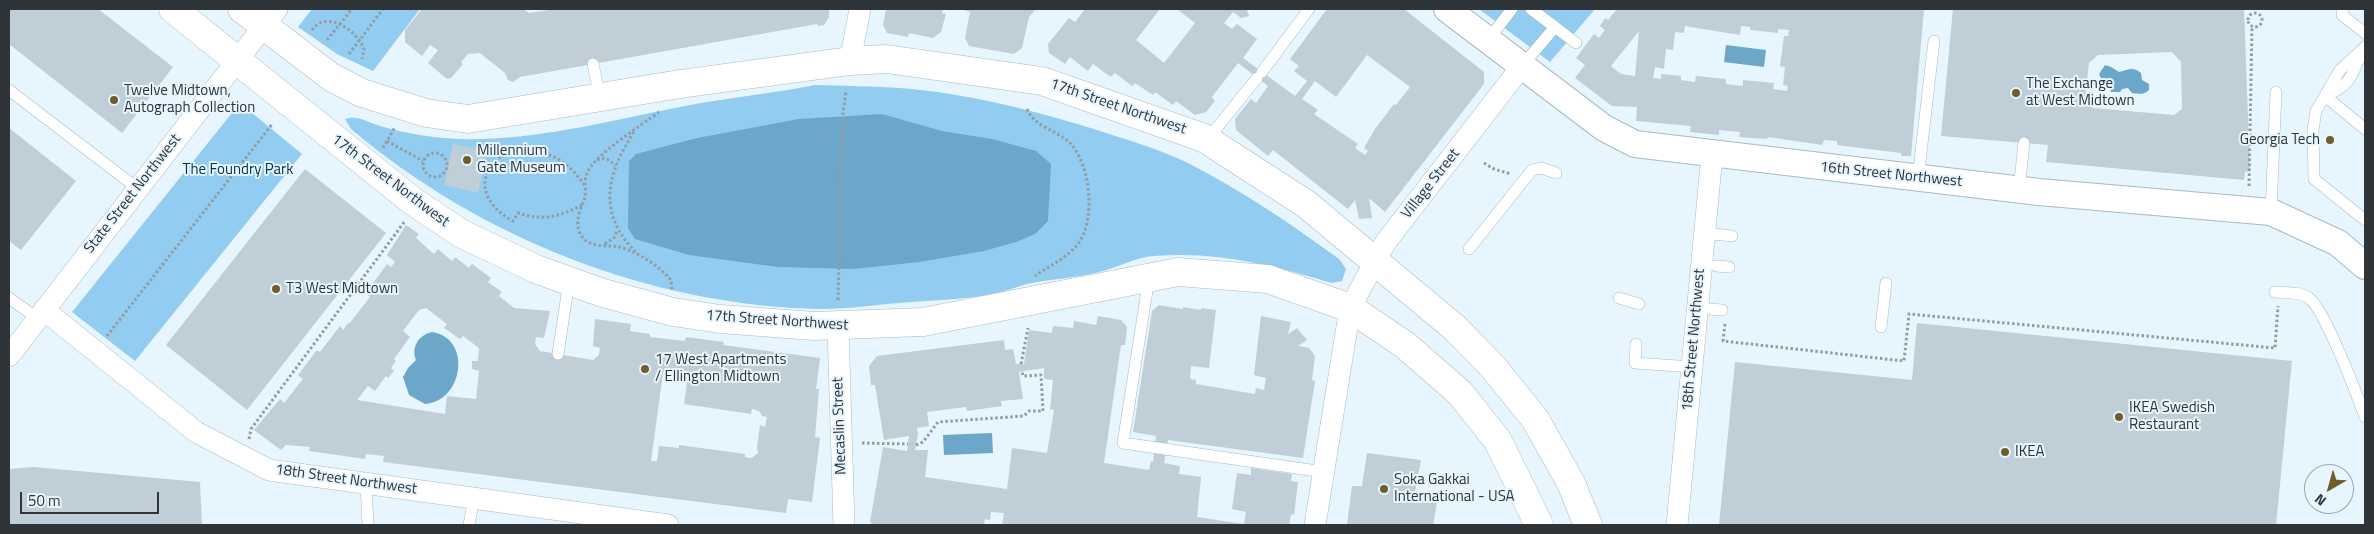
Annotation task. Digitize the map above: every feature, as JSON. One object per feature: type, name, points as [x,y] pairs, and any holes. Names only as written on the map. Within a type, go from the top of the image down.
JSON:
[{"type":"main road","name":"17th Street Northwest","points":[[173,9],[414,202],[462,234],[536,269],[603,293],[673,312],[720,319],[838,327],[923,322],[1178,272],[1268,279],[1350,308],[1405,345],[1460,393],[1498,441],[1539,525]]},
{"type":"main road","name":"17th Street Northwest","points":[[242,9],[270,18],[331,77],[362,93],[426,113],[468,118],[850,61],[886,59],[1042,81],[1207,140],[1306,204],[1434,311],[1493,366],[1535,419],[1571,483],[1588,525]]},
{"type":"street","points":[[850,61],[860,9]]},
{"type":"street","name":"16th Street Northwest","points":[[1447,9],[1604,128],[1635,144],[1712,155],[2019,190],[2271,212],[2338,243],[2365,266]]},
{"type":"street","name":"State Street Northwest","points":[[9,356],[270,18]]},
{"type":"street","name":"Village Street","points":[[1315,525],[1350,308],[1384,243],[1522,66]]},
{"type":"street","name":"18th Street Northwest","points":[[1676,525],[1712,155]]},
{"type":"street","name":"18th Street Northwest","points":[[41,314],[95,352],[196,432],[269,470],[668,525]]},
{"type":"street","name":"Mecaslin Street","points":[[838,327],[844,525]]},
{"type":"lane","points":[[1207,140],[1310,9]]},
{"type":"lane","points":[[1488,40],[1512,9]]},
{"type":"lane","points":[[1531,9],[1576,43]]},
{"type":"lane","points":[[2343,9],[2342,15],[2365,32]]},
{"type":"lane","points":[[1522,66],[1555,28]]},
{"type":"lane","points":[[1918,178],[1934,41]]},
{"type":"lane","points":[[2364,49],[2340,70],[2316,111],[2314,121],[2314,178],[2365,220]]},
{"type":"lane","points":[[593,64],[600,97]]},
{"type":"lane","points":[[9,90],[137,188]]},
{"type":"lane","points":[[2271,212],[2276,92]]},
{"type":"lane","points":[[2325,96],[2365,129]]},
{"type":"lane","points":[[2019,190],[2024,143]]},
{"type":"lane","points":[[1469,249],[1532,170],[1541,168],[1556,173]]},
{"type":"lane","points":[[1704,243],[1714,234],[1732,236]]},
{"type":"lane","points":[[1716,266],[1729,267]]},
{"type":"lane","points":[[1149,278],[1123,443],[1324,472]]},
{"type":"lane","points":[[558,354],[570,281]]},
{"type":"lane","points":[[1882,327],[1886,283]]},
{"type":"lane","points":[[2277,292],[2301,294],[2310,298],[2334,341],[2365,417]]},
{"type":"lane","points":[[9,298],[41,314]]},
{"type":"lane","points":[[1619,298],[1639,304]]},
{"type":"lane","points":[[1698,308],[1724,314]]},
{"type":"lane","points":[[1636,344],[1635,364],[1692,367]]},
{"type":"lane","points":[[366,484],[368,525]]},
{"type":"lane","points":[[469,525],[474,498]]},
{"type":"path","points":[[327,40],[352,9]]},
{"type":"path","points":[[349,54],[383,9]]},
{"type":"path","points":[[2249,186],[2252,26],[2248,22],[2250,15],[2260,14],[2262,17],[2261,25],[2252,26]]},
{"type":"path","points":[[312,30],[322,22],[330,21],[352,30],[364,49],[362,59]]},
{"type":"path","points":[[838,300],[842,113],[846,90]]},
{"type":"path","points":[[1027,109],[1031,118],[1059,134],[1077,151],[1087,176],[1088,208],[1083,234],[1078,244],[1058,261],[1029,280]]},
{"type":"path","points":[[641,257],[620,247],[589,243],[580,233],[577,217],[587,188],[587,173],[596,160],[605,151],[659,112]]},
{"type":"path","points":[[95,352],[273,123]]},
{"type":"path","points":[[379,154],[395,127]]},
{"type":"path","points":[[636,130],[621,153],[615,167],[608,200],[616,226],[624,241],[671,280],[672,290]]},
{"type":"path","points":[[387,141],[423,161]]},
{"type":"path","points":[[582,204],[554,218],[540,219],[518,213],[513,221],[501,212],[490,198],[484,175],[491,163],[500,155],[514,148],[527,145],[529,153],[536,152],[564,162],[574,170],[587,188]]},
{"type":"path","points":[[433,153],[439,153],[445,157],[448,169],[444,175],[431,177],[423,168],[423,161],[433,153]]},
{"type":"path","points":[[596,160],[609,159],[615,167]]},
{"type":"path","points":[[1484,163],[1509,174]]},
{"type":"path","points":[[247,448],[251,429],[406,220]]},
{"type":"path","points":[[605,244],[615,237],[616,226]]},
{"type":"path","points":[[1724,314],[1723,341],[1904,361],[1909,314],[2274,348],[2277,292]]},
{"type":"path","points":[[1021,364],[1028,328]]},
{"type":"path","points":[[916,445],[922,442],[938,422],[1024,416],[1029,411],[1043,411],[1041,375],[1023,376],[1022,372]]},
{"type":"path","points":[[862,443],[908,444]]},
{"type":"green space","points":[[312,9],[420,9],[373,71],[337,54],[298,27]]},
{"type":"green space","points":[[1479,9],[1595,9],[1550,62]]},
{"type":"green space","points":[[815,85],[899,88],[950,94],[1002,104],[1053,117],[1157,150],[1188,163],[1227,184],[1321,246],[1339,259],[1346,269],[1342,281],[1332,283],[1288,270],[1244,261],[1177,255],[1147,257],[1099,272],[1027,284],[981,296],[851,308],[822,309],[758,305],[694,295],[632,279],[571,259],[512,233],[455,203],[401,168],[351,129],[345,119],[358,118],[390,129],[442,138],[507,138],[557,131],[697,104]]},
{"type":"green space","name":"The Foundry Park","points":[[240,103],[302,154],[135,361],[72,312]]},
{"type":"shaded area","points":[[1726,45],[1766,50],[1764,67],[1724,62]]},
{"type":"shaded area","points":[[2105,65],[2119,72],[2130,69],[2138,71],[2141,73],[2142,80],[2149,84],[2149,90],[2141,94],[2132,93],[2128,88],[2122,89],[2120,92],[2111,92],[2109,85],[2102,80],[2099,74]]},
{"type":"shaded area","points":[[882,114],[942,131],[992,139],[1036,151],[1051,164],[1048,221],[1035,234],[1016,242],[984,251],[919,262],[854,269],[778,267],[689,255],[635,239],[628,228],[629,161],[636,154],[697,138],[799,119]]},
{"type":"shaded area","points":[[432,332],[445,337],[453,345],[458,357],[458,369],[455,381],[448,392],[438,400],[425,404],[409,395],[403,377],[416,360],[414,351],[419,339]]},
{"type":"shaded area","points":[[992,433],[993,453],[944,455],[943,435]]},
{"type":"building","name":"Twelve Midtown, Autograph Collection","points":[[9,9],[98,9],[173,67],[122,133],[9,44]]},
{"type":"building","points":[[422,9],[523,9],[529,13],[555,9],[829,9],[829,17],[824,25],[818,26],[817,24],[520,77],[513,82],[508,80],[505,73],[480,53],[468,54],[461,62],[463,64],[451,78],[447,79],[428,63],[438,50],[430,45],[422,56],[405,42],[405,30]]},
{"type":"building","points":[[886,9],[943,9],[942,13],[946,14],[941,32],[933,38],[909,33],[908,37],[887,33],[883,25]]},
{"type":"building","points":[[960,9],[1036,9],[1029,17],[1022,48],[1014,54],[969,46],[965,38],[970,12]]},
{"type":"building","points":[[1085,9],[1160,9],[1136,40],[1164,63],[1195,23],[1177,9],[1247,10],[1249,16],[1241,18],[1233,12],[1224,23],[1232,29],[1237,24],[1257,39],[1243,58],[1295,96],[1307,81],[1294,71],[1299,66],[1290,59],[1327,9],[1404,9],[1484,72],[1484,84],[1385,212],[1369,198],[1372,218],[1359,219],[1355,200],[1348,209],[1273,150],[1268,156],[1236,130],[1235,119],[1251,99],[1256,103],[1268,86],[1238,63],[1212,97],[1215,101],[1206,112],[1195,115],[1176,101],[1173,105],[1155,92],[1153,95],[1135,83],[1132,86],[1115,73],[1111,77],[1093,64],[1088,71],[1070,57],[1065,64],[1049,53],[1048,44],[1069,18],[1075,22]],"holes":[[[1367,55],[1410,87],[1375,129],[1364,148],[1368,151],[1365,155],[1355,148],[1358,144],[1314,114],[1318,110],[1302,99],[1315,81],[1336,97]]]},
{"type":"building","points":[[1617,9],[1924,9],[1911,156],[1837,145],[1837,141],[1824,140],[1822,145],[1768,137],[1767,139],[1739,137],[1740,132],[1719,130],[1719,135],[1690,132],[1691,126],[1636,121],[1637,107],[1612,106],[1575,78],[1585,65],[1576,58],[1594,34],[1599,38],[1605,30],[1600,26],[1605,18],[1608,20]],"holes":[[[1685,26],[1740,35],[1741,26],[1750,27],[1750,30],[1778,33],[1778,29],[1789,30],[1788,36],[1784,36],[1780,66],[1785,67],[1783,85],[1788,86],[1787,91],[1773,89],[1774,83],[1743,80],[1743,86],[1726,84],[1726,79],[1696,76],[1695,82],[1681,80],[1681,76],[1661,74],[1661,79],[1653,78],[1655,67],[1664,69],[1666,49],[1673,50],[1675,32],[1684,33]],[[1639,31],[1635,76],[1621,74],[1611,66]]]},
{"type":"building","name":"The Exchange at West Midtown","points":[[1953,9],[2244,9],[2250,171],[2245,172],[2244,180],[2046,162],[2048,145],[1941,136]],"holes":[[[2172,52],[2181,62],[2182,109],[2174,115],[2093,108],[2085,98],[2089,63],[2098,55]]]},
{"type":"building","points":[[9,128],[76,181],[21,250],[9,241]]},
{"type":"building","name":"Millennium Gate Museum","points":[[453,144],[487,151],[478,193],[444,185]]},
{"type":"building","name":"T3 West Midtown","points":[[305,169],[386,233],[247,410],[166,345]]},
{"type":"building","name":"17 West Apartments / Ellington Midtown","points":[[406,225],[419,234],[416,238],[434,254],[438,249],[452,261],[455,257],[469,268],[472,264],[491,278],[488,282],[502,292],[499,296],[514,308],[550,311],[544,338],[536,337],[535,344],[540,351],[593,360],[599,355],[600,348],[593,346],[595,319],[631,324],[630,331],[650,334],[650,337],[685,341],[686,337],[724,342],[723,345],[820,358],[816,389],[819,389],[815,437],[820,438],[812,502],[788,499],[786,513],[383,462],[384,456],[366,454],[365,459],[309,451],[310,447],[286,445],[281,450],[254,430],[280,399],[284,403],[303,379],[298,375],[317,350],[320,352],[340,326],[343,330],[349,324],[370,297],[366,293],[387,264],[391,267],[395,262],[387,255]],"holes":[[[426,308],[447,324],[444,328],[460,339],[463,336],[479,348],[478,361],[472,361],[472,369],[479,371],[476,399],[447,396],[445,414],[357,400],[368,386],[375,391],[386,376],[388,378],[394,371],[391,368],[396,361],[394,359],[410,337],[403,331],[419,310]],[[663,373],[688,376],[684,404],[751,414],[752,409],[759,411],[762,416],[767,417],[765,427],[760,425],[758,453],[752,458],[745,457],[745,454],[679,445],[679,448],[659,446],[657,461],[651,461]]]},
{"type":"building","points":[[1159,305],[1183,309],[1183,307],[1216,310],[1209,368],[1191,366],[1190,379],[1196,380],[1196,384],[1255,394],[1256,388],[1264,390],[1266,378],[1254,375],[1261,316],[1291,322],[1288,334],[1297,328],[1307,340],[1298,346],[1309,348],[1315,356],[1312,380],[1315,381],[1303,458],[1168,440],[1164,463],[1180,466],[1179,474],[1201,477],[1197,517],[1244,524],[1246,512],[1232,509],[1237,473],[1251,475],[1251,468],[1292,474],[1291,481],[1298,482],[1294,515],[1291,514],[1289,525],[1002,525],[1004,513],[991,512],[990,520],[985,519],[984,525],[873,525],[870,522],[883,447],[907,451],[909,436],[884,440],[875,385],[871,385],[869,366],[877,356],[1004,340],[1005,350],[1013,349],[1016,364],[1024,364],[1029,330],[1052,333],[1053,326],[1073,328],[1074,321],[1096,325],[1098,316],[1121,320],[1127,327],[1125,345],[1121,345],[1104,463],[1149,470],[1151,461],[1153,462],[1156,436],[1133,432],[1152,311]],"holes":[[[1044,368],[1044,379],[1053,380],[1050,409],[1054,410],[1047,453],[1012,448],[1007,489],[925,477],[928,450],[915,450],[918,434],[917,428],[929,426],[927,412],[966,407],[967,411],[1002,406],[1001,401],[1023,399],[1019,372]]]},
{"type":"building","name":"IKEA","points":[[1917,323],[2292,361],[2276,525],[1719,525],[1735,362],[1912,380]]},
{"type":"building","name":"Soka Gakkai International - USA","points":[[1367,453],[1421,460],[1415,492],[1438,496],[1433,525],[1347,525],[1352,486],[1362,486]]},
{"type":"building","points":[[34,467],[200,482],[202,525],[9,525],[9,469]]},
{"type":"place","name":"The Exchange at West Midtown","points":[[2016,93]]},
{"type":"place","name":"Twelve Midtown, Autograph Collection","points":[[114,100]]},
{"type":"place","name":"Georgia Tech","points":[[2330,140]]},
{"type":"place","name":"Millennium Gate Museum","points":[[467,160]]},
{"type":"place","name":"T3 West Midtown","points":[[276,289]]},
{"type":"place","name":"17 West Apartments / Ellington Midtown","points":[[645,369]]},
{"type":"place","name":"IKEA Swedish Restaurant","points":[[2119,417]]},
{"type":"place","name":"IKEA","points":[[2005,452]]},
{"type":"place","name":"Soka Gakkai International - USA","points":[[1384,489]]}]
